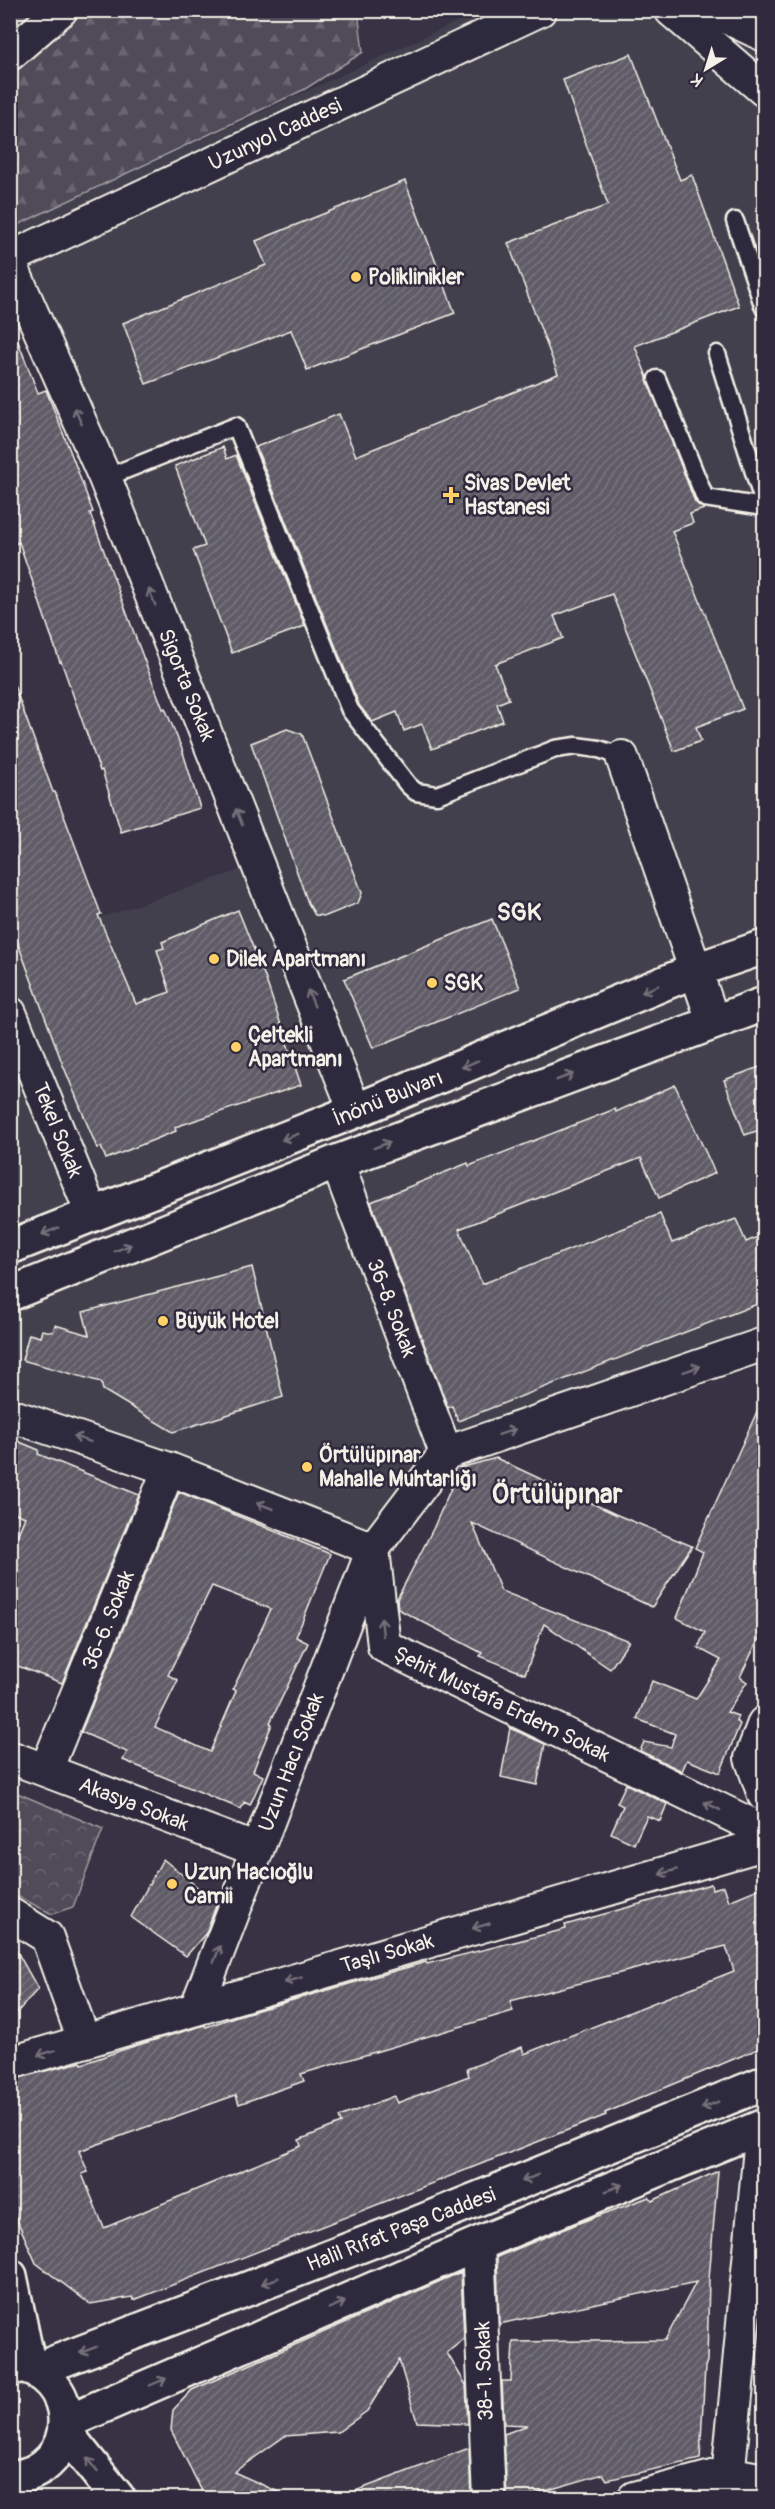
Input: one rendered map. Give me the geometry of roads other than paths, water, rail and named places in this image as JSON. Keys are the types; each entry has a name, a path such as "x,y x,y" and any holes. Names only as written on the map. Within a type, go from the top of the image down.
{"main road":[{"name":"İnönü Bulvarı","path":"10,1247 355,1112 696,970 765,947"},
{"name":"İnönü Bulvarı","path":"10,1294 337,1162 713,1021 765,1004"},
{"name":"Halil Rıfat Paşa Caddesi","path":"25,2367 411,2226 765,2083"},
{"name":"Halil Rıfat Paşa Caddesi","path":"66,2427 478,2244 764,2126"},
{"path":"10,2276 25,2367 46,2377 60,2396 66,2427 118,2499"},
{"path":"10,2478 28,2475 43,2467 59,2449 66,2427"},
{"path":"10,2491 19,2499"}],"street":[{"path":"10,54 61,10"},
{"name":"Uzunyol Caddesi","path":"10,258 540,10"},
{"path":"671,10 765,90"},
{"path":"711,10 765,35"},
{"name":"Sigorta Sokak","path":"10,263 105,478 355,1112"},
{"path":"622,757 713,1021"},
{"name":"Tekel Sokak","path":"10,1013 92,1214"},
{"name":"36-8. Sokak","path":"337,1162 446,1454"},
{"path":"446,1454 765,1344"},
{"path":"10,1415 169,1469 374,1549"},
{"name":"Uzun Hacı Sokak","path":"196,2008 374,1549 446,1454"},
{"name":"36-6. Sokak","path":"46,1770 169,1469"},
{"name":"Şehit Mustafa Erdem Sokak","path":"374,1549 384,1646 765,1831"},
{"path":"765,1723 751,1758 765,1795"},
{"name":"Akasya Sokak","path":"10,1758 257,1850"},
{"name":"Taşlı Sokak","path":"10,2063 765,1844"},
{"path":"10,1914 47,1937 84,2041"},
{"path":"727,2486 764,2126"},
{"name":"38-1. Sokak","path":"478,2244 489,2499"},
{"path":"634,2499 765,2480"}],"lane":[{"path":"735,221 765,308"},
{"path":"657,379 705,498 765,506 717,354"},
{"path":"105,478 236,426 350,710 408,785 416,792 437,795 555,749 588,747 622,757"}],"place":[{"name":"Poliklinikler","path":"356,277"},
{"name":"Sivas Devlet Hastanesi","path":"451,495"},
{"name":"Dilek Apartmanı","path":"214,959"},
{"name":"SGK","path":"432,983"},
{"name":"Çeltekli Apartmanı","path":"236,1047"},
{"name":"Büyük Hotel","path":"163,1321"},
{"name":"Örtülüpınar Mahalle Muhtarlığı","path":"307,1467"},
{"name":"Uzun Hacıoğlu Camii","path":"172,1884"}],"district":[{"name":"SGK","path":"519,912"},
{"name":"Örtülüpınar","path":"557,1494"}]}
